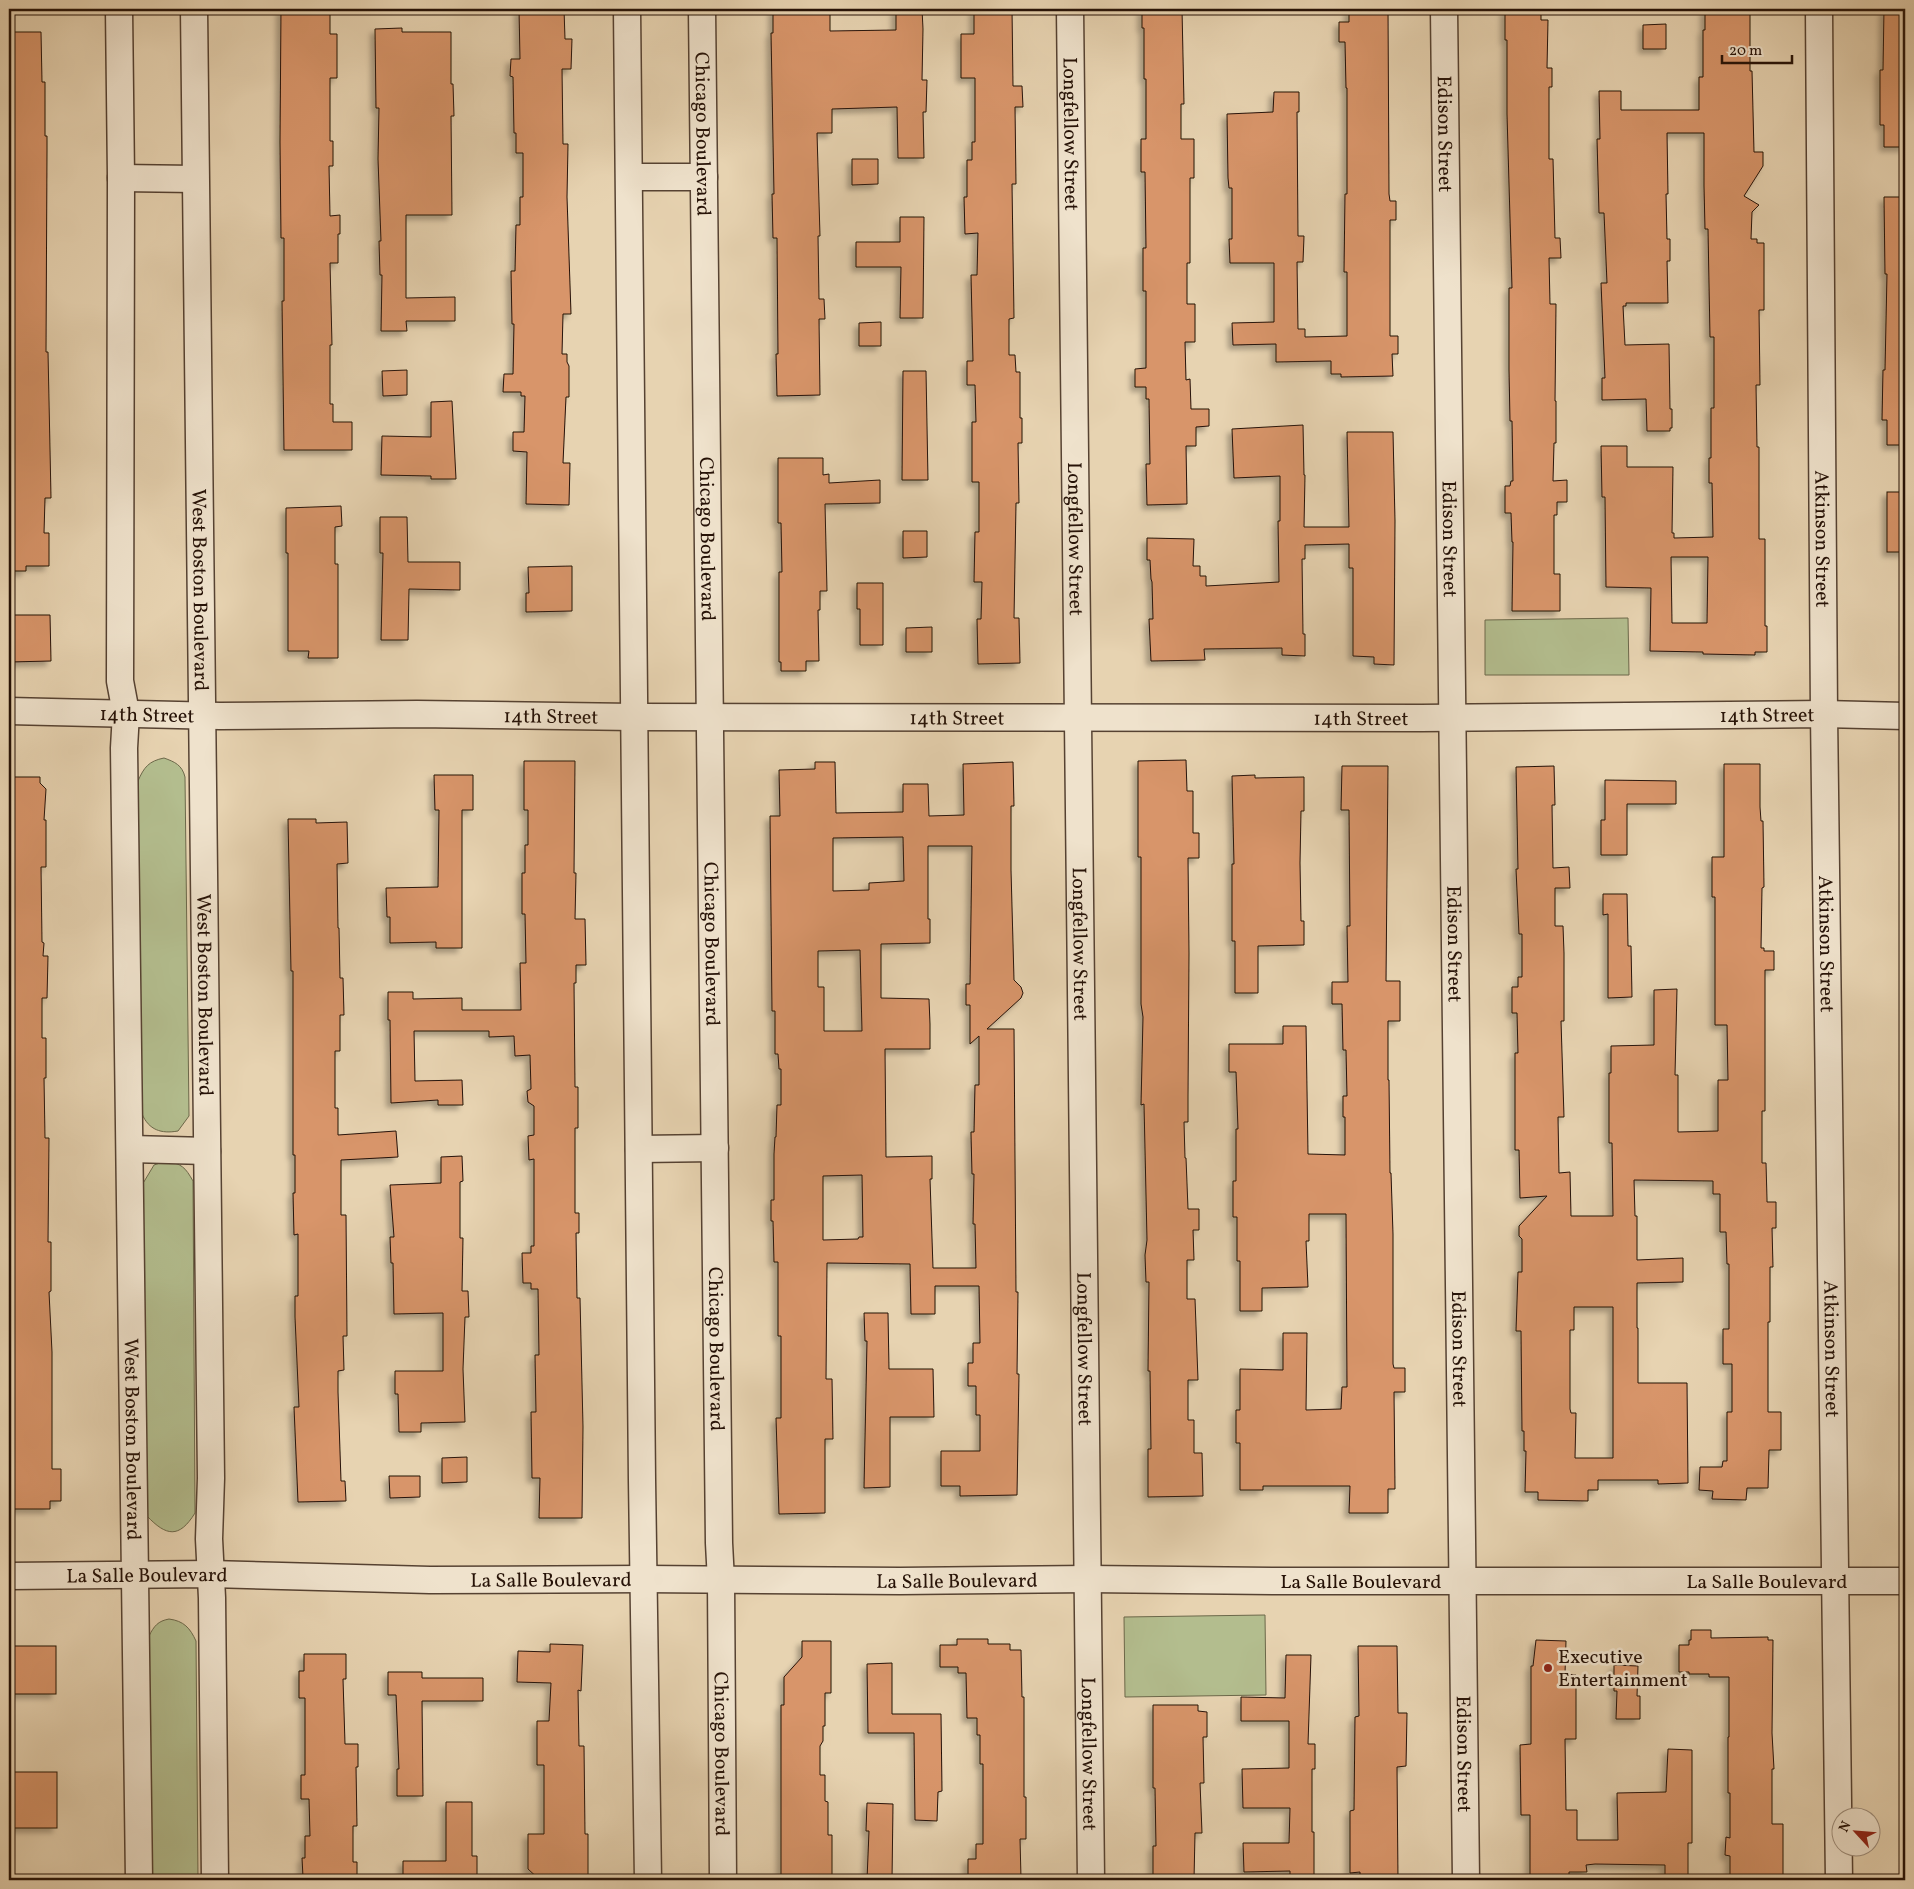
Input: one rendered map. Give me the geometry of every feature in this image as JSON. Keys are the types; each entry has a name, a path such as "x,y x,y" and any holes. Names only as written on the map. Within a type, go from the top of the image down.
{"street":[{"name":"West Boston Boulevard","path":"119,9 121,178 120,681 126,713 124,748 139,1880"},
{"name":"West Boston Boulevard","path":"194,9 211,1478 209,1539 215,1880"},
{"path":"628,9 634,717 648,1880"},
{"name":"Chicago Boulevard","path":"702,9 719,1543 722,1581 723,1880"},
{"name":"Longfellow Street","path":"1070,9 1091,1880"},
{"name":"Edison Street","path":"1444,9 1466,1880"},
{"name":"Atkinson Street","path":"1819,9 1824,714 1839,1880"},
{"path":"630,177 704,177"},
{"path":"121,178 195,179"},
{"name":"14th Street","path":"9,712 634,717 1452,718 1824,714 1905,716"},
{"path":"639,1149 715,1148"},
{"path":"130,1149 206,1151"},
{"name":"La Salle Boulevard","path":"9,1576 211,1574 430,1580 644,1579 722,1581 1088,1579 1905,1581"}],"green space":[{"path":"1628,618 1629,675 1485,675 1485,620"},
{"path":"164,758 178,765 185,777 189,1116 178,1131 172,1132 156,1130 148,1124 142,1114 138,781 148,765"},
{"path":"166,1161 176,1163 182,1167 188,1172 193,1181 195,1513 183,1527 178,1531 172,1532 160,1528 147,1516 142,1185 154,1165"},
{"path":"1265,1615 1266,1695 1125,1697 1124,1617"},
{"path":"169,1619 179,1621 186,1626 196,1641 198,1880 150,1880 149,1636 157,1624"}],"building":[{"path":"281,9 330,9 330,34 337,34 337,78 330,78 330,141 333,141 333,166 329,166 330,216 340,215 340,234 338,234 338,263 330,263 332,345 330,345 330,404 333,404 333,422 352,422 352,450 284,450 282,301 284,301 284,238 281,238 280,142"},
{"path":"519,9 564,9 565,39 572,39 571,69 562,69 563,144 568,144 567,197 571,314 563,314 562,354 567,354 569,366 569,397 566,397 563,463 570,463 569,505 526,504 527,452 513,451 513,432 524,432 525,396 521,396 521,392 503,392 504,374 513,374 514,324 512,324 511,271 515,271 516,225 520,225 520,197 523,197 523,153 516,153 513,77 510,76 511,59 520,59"},
{"path":"773,9 830,9 830,31 896,30 896,9 922,9 922,80 927,80 926,112 923,112 924,158 898,158 897,107 832,109 832,133 817,133 820,236 818,236 819,299 824,299 825,319 819,319 820,395 777,396 777,238 773,238 772,194 774,194 771,33 773,33"},
{"path":"974,9 1012,9 1013,86 1022,86 1023,107 1015,107 1016,184 1012,184 1014,318 1009,319 1009,355 1015,355 1016,372 1020,372 1020,418 1022,418 1022,443 1018,443 1019,503 1016,503 1014,618 1019,618 1020,663 978,664 977,619 981,619 982,582 974,582 975,532 979,532 979,482 972,482 972,422 976,422 975,385 967,385 967,361 973,361 971,275 977,275 978,233 965,234 964,197 967,197 967,160 972,160 972,142 975,142 975,78 961,78 961,34 974,34"},
{"path":"1142,9 1182,9 1184,104 1181,104 1181,139 1194,139 1194,178 1190,178 1190,263 1187,263 1187,304 1195,304 1195,342 1185,342 1186,380 1190,379 1191,409 1209,409 1209,426 1196,427 1196,446 1186,446 1187,504 1147,505 1146,464 1150,464 1149,399 1146,399 1146,387 1135,387 1135,369 1146,368 1146,291 1143,291 1143,248 1146,248 1145,172 1141,172 1141,139 1146,139 1146,79 1144,79"},
{"path":"1349,9 1388,9 1389,194 1390,201 1396,201 1396,220 1390,220 1390,336 1398,336 1398,354 1392,354 1393,376 1341,377 1341,374 1331,374 1331,361 1276,362 1276,344 1233,345 1232,323 1274,322 1274,263 1230,263 1229,239 1232,239 1232,188 1229,188 1228,178 1227,114 1273,112 1274,92 1299,92 1299,112 1297,112 1298,236 1304,236 1303,262 1297,262 1298,329 1305,329 1305,337 1347,336 1347,272 1344,272 1345,194 1347,194 1347,88 1345,42 1339,42 1339,22 1349,22"},
{"path":"1505,9 1541,9 1541,20 1548,20 1547,68 1552,68 1552,87 1549,87 1549,159 1553,159 1555,238 1560,238 1561,258 1549,258 1550,304 1556,304 1556,443 1554,443 1553,481 1567,480 1567,502 1557,502 1557,515 1554,515 1554,574 1560,574 1560,611 1512,611 1513,542 1511,513 1505,513 1505,486 1510,486 1511,481 1513,481 1509,370 1509,288 1512,288"},
{"path":"1705,9 1750,9 1750,71 1752,71 1754,152 1763,152 1763,166 1744,196 1759,205 1752,212 1751,239 1757,239 1757,243 1764,243 1764,310 1759,310 1760,385 1756,385 1757,447 1759,447 1759,539 1765,539 1765,626 1767,626 1767,652 1755,652 1755,655 1650,651 1651,588 1606,587 1605,497 1602,497 1601,446 1627,446 1627,467 1673,467 1672,533 1674,533 1674,538 1713,537 1712,483 1709,483 1709,458 1711,458 1711,408 1714,408 1714,337 1710,337 1708,229 1705,229 1704,133 1667,133 1667,239 1670,239 1670,261 1667,261 1668,303 1626,303 1626,306 1623,306 1625,345 1669,344 1670,409 1672,409 1672,428 1670,428 1670,431 1647,431 1646,399 1602,400 1602,378 1605,378 1601,283 1607,283 1604,213 1599,213 1597,139 1600,139 1599,91 1621,91 1621,110 1699,110 1699,77 1703,77 1703,30 1705,30","holes":["1671,557 1708,557 1707,623 1672,623"]},
{"path":"1884,9 1905,9 1905,147 1884,147 1884,125 1880,125 1880,70 1883,70"},
{"path":"1666,24 1666,49 1643,49 1643,25"},
{"path":"402,28 402,32 451,32 451,84 453,84 454,116 451,116 452,215 406,215 406,298 455,297 455,321 406,321 407,331 381,331 382,275 380,275 379,241 381,241 378,159 379,108 376,108 375,29"},
{"path":"9,32 41,32 42,82 45,82 45,136 47,136 46,352 48,352 51,498 45,498 44,533 49,533 49,566 26,566 26,571 9,571"},
{"path":"852,159 878,159 878,184 852,185"},
{"path":"1884,197 1905,197 1905,445 1887,445 1887,420 1882,420 1887,274 1885,274"},
{"path":"900,217 924,217 923,318 900,318 901,267 856,267 856,242 900,242"},
{"path":"881,322 881,346 859,346 859,323"},
{"path":"407,370 407,395 383,396 382,371"},
{"path":"903,371 926,371 928,480 902,480"},
{"path":"452,401 456,479 431,479 431,476 381,475 382,436 431,437 431,402"},
{"path":"1303,425 1305,475 1304,527 1349,527 1347,432 1393,432 1395,521 1394,665 1374,664 1374,657 1353,656 1353,568 1349,568 1349,544 1305,545 1305,559 1302,559 1305,656 1282,655 1282,648 1204,649 1205,660 1151,661 1149,619 1153,619 1152,582 1150,560 1147,560 1147,538 1194,539 1193,566 1200,566 1200,576 1206,576 1206,586 1279,582 1278,521 1280,521 1280,476 1234,478 1232,429"},
{"path":"778,458 823,458 823,475 829,474 829,483 880,480 880,503 825,504 827,591 820,591 820,610 818,610 819,661 806,661 806,671 781,671 781,662 779,662 779,572 782,572 781,523 778,523"},
{"path":"1887,492 1905,492 1905,552 1887,552"},
{"path":"341,506 342,526 335,527 335,564 338,564 338,658 308,658 309,651 288,651 286,508"},
{"path":"380,517 407,517 408,562 460,562 460,590 409,589 408,640 381,640 383,553 380,553"},
{"path":"903,531 927,531 927,557 903,558"},
{"path":"572,566 572,611 526,612 526,593 529,593 528,567"},
{"path":"857,583 883,583 883,645 860,645 860,609 857,609"},
{"path":"9,615 50,615 51,661 9,662"},
{"path":"932,627 932,652 906,652 906,628"},
{"path":"1186,760 1187,791 1193,791 1193,833 1199,833 1199,858 1188,858 1188,1122 1184,1122 1185,1158 1188,1209 1199,1209 1199,1230 1193,1230 1194,1260 1187,1260 1187,1299 1195,1299 1198,1380 1188,1380 1188,1420 1194,1420 1194,1453 1202,1453 1203,1496 1148,1497 1148,1449 1151,1449 1150,1371 1148,1371 1149,1282 1146,1282 1145,1255 1147,1240 1144,1104 1141,1105 1143,1017 1141,1004 1141,857 1138,857 1138,761"},
{"path":"524,761 575,761 575,919 585,919 586,965 576,965 576,983 574,983 575,1087 578,1087 578,1128 575,1128 575,1213 579,1213 579,1233 576,1233 577,1298 580,1298 583,1427 582,1518 539,1518 540,1478 532,1478 531,1412 536,1412 535,1355 539,1355 538,1289 531,1289 531,1283 523,1283 522,1253 531,1253 531,1246 534,1246 534,1159 529,1160 528,1136 534,1135 534,1106 528,1102 527,1091 531,1089 530,1055 515,1056 514,1036 489,1037 489,1031 414,1031 415,1081 462,1080 463,1105 438,1105 438,1100 391,1103 388,992 413,992 413,999 462,998 462,1010 521,1010 520,963 526,963 525,914 522,914 522,873 525,873 525,845 528,845 528,810 524,810"},
{"path":"815,762 835,762 836,813 903,812 903,784 928,784 929,816 964,815 963,764 1013,762 1014,806 1011,806 1011,870 1014,980 1021,987 1023,993 1021,998 987,1029 1014,1029 1016,1292 1018,1292 1017,1374 1019,1374 1017,1495 960,1496 960,1486 941,1486 941,1451 980,1451 980,1415 976,1415 976,1386 968,1386 968,1363 973,1363 973,1343 980,1343 979,1286 935,1286 935,1314 911,1314 910,1264 827,1263 826,1379 832,1379 833,1439 825,1439 825,1513 779,1514 776,1418 781,1418 781,1336 778,1336 778,1262 774,1262 771,1200 774,1200 774,1154 777,1105 781,1105 781,1069 779,1069 778,1054 775,1054 775,1011 772,1011 770,816 780,816 779,770 815,769","holes":["903,837 904,881 869,883 869,890 833,891 833,838","928,846 972,846 970,984 966,984 966,1005 970,1005 970,1044 979,1036 979,1085 975,1085 974,1132 971,1132 976,1268 933,1268 930,1179 932,1179 932,1156 886,1157 885,1049 930,1049 930,1024 929,999 881,998 881,944 930,943 930,919 928,919","860,950 862,1031 824,1031 824,987 818,987 818,951","862,1175 863,1237 858,1239 823,1240 823,1176"]},
{"path":"1724,764 1760,764 1764,887 1762,888 1761,948 1764,948 1764,951 1774,951 1774,970 1765,970 1765,1111 1762,1111 1762,1163 1766,1163 1767,1202 1776,1202 1776,1228 1772,1228 1773,1267 1770,1267 1768,1412 1781,1412 1781,1450 1769,1450 1768,1488 1747,1488 1746,1500 1712,1499 1713,1491 1699,1490 1700,1467 1722,1467 1723,1461 1727,1461 1727,1412 1732,1412 1732,1364 1723,1364 1723,1329 1729,1329 1729,1264 1727,1264 1726,1232 1720,1232 1720,1194 1713,1194 1713,1181 1634,1180 1635,1216 1637,1216 1637,1260 1683,1258 1683,1282 1637,1283 1638,1383 1687,1383 1688,1483 1658,1484 1658,1480 1598,1480 1598,1490 1588,1490 1588,1501 1538,1500 1538,1492 1525,1492 1526,1451 1524,1451 1524,1431 1522,1431 1521,1331 1516,1331 1518,1272 1522,1272 1522,1239 1519,1236 1519,1226 1547,1196 1520,1198 1519,1150 1515,1150 1515,1053 1518,1053 1517,1013 1512,1013 1512,987 1518,987 1518,977 1522,977 1522,934 1519,934 1516,869 1518,869 1516,767 1554,766 1555,805 1552,805 1553,868 1569,867 1570,888 1555,888 1555,926 1563,926 1564,953 1564,1021 1561,1021 1564,1117 1558,1117 1559,1173 1570,1172 1571,1216 1613,1216 1612,1143 1609,1143 1611,1046 1654,1045 1654,990 1677,989 1675,1075 1678,1075 1678,1132 1718,1131 1718,1080 1728,1080 1727,1025 1715,1025 1715,897 1712,897 1712,857 1724,857","holes":["1574,1307 1613,1307 1613,1458 1575,1458 1576,1413 1571,1413 1570,1409 1570,1330 1574,1330"]},
{"path":"1342,766 1388,766 1386,981 1400,981 1400,1021 1388,1021 1390,1173 1393,1234 1393,1364 1394,1368 1405,1368 1405,1392 1394,1392 1395,1489 1388,1489 1388,1513 1349,1513 1350,1486 1263,1486 1263,1490 1240,1490 1240,1443 1236,1443 1236,1410 1240,1410 1240,1369 1283,1370 1283,1333 1307,1333 1306,1410 1341,1409 1342,1387 1347,1387 1346,1214 1309,1214 1309,1241 1306,1241 1308,1287 1262,1288 1262,1311 1240,1311 1240,1261 1237,1261 1237,1217 1233,1217 1233,1181 1236,1181 1236,1129 1238,1129 1236,1072 1229,1072 1229,1044 1283,1044 1283,1026 1306,1026 1308,1154 1345,1155 1343,1096 1347,1096 1346,1050 1343,1050 1342,1004 1332,1004 1332,982 1348,982 1347,926 1350,926 1349,810 1341,810"},
{"path":"434,775 473,775 473,810 462,810 462,948 436,948 436,942 390,943 390,917 387,917 386,888 438,887 439,810 435,810"},
{"path":"1255,775 1255,778 1304,777 1304,811 1301,811 1300,863 1301,921 1304,921 1304,945 1258,946 1258,993 1235,993 1235,941 1232,941 1232,864 1234,864 1232,776"},
{"path":"9,777 40,777 40,783 46,789 44,820 46,820 46,867 41,867 43,956 48,956 47,998 42,998 42,1038 46,1038 46,1078 44,1078 45,1138 49,1138 48,1242 51,1242 51,1291 49,1292 52,1352 52,1469 61,1469 61,1501 50,1501 50,1509 9,1509"},
{"path":"1605,780 1676,781 1676,804 1627,804 1627,855 1601,855 1601,820 1605,820"},
{"path":"288,819 316,819 316,823 347,822 348,863 337,864 340,978 343,978 344,1015 340,1015 340,1051 335,1051 335,1108 338,1108 338,1135 396,1131 398,1157 341,1160 341,1215 346,1215 347,1336 343,1336 344,1370 338,1371 338,1392 341,1481 345,1481 346,1501 298,1502 294,1407 299,1407 295,1317 295,1296 298,1296 298,1234 294,1235 293,971 291,971"},
{"path":"1603,894 1627,894 1628,946 1631,946 1632,997 1608,998 1608,914 1603,915"},
{"path":"462,1156 463,1181 460,1182 460,1238 463,1238 462,1291 468,1291 469,1317 465,1317 463,1369 465,1422 421,1423 421,1432 399,1432 398,1394 395,1394 395,1371 443,1371 443,1313 394,1314 393,1263 391,1263 390,1237 394,1237 390,1185 441,1183 441,1157"},
{"path":"864,1313 888,1313 889,1369 933,1369 934,1417 890,1417 890,1487 864,1488 867,1341 865,1341"},
{"path":"467,1457 467,1482 442,1483 442,1458"},
{"path":"389,1476 420,1476 420,1497 390,1498"},
{"path":"1691,1630 1711,1630 1711,1638 1768,1637 1768,1640 1773,1640 1772,1733 1774,1769 1772,1769 1772,1824 1783,1824 1783,1878 1775,1878 1775,1880 1730,1880 1730,1856 1725,1855 1726,1837 1730,1838 1730,1793 1728,1793 1729,1677 1709,1677 1709,1674 1679,1672 1679,1645 1689,1645"},
{"path":"957,1639 988,1639 988,1644 1010,1644 1010,1650 1021,1650 1022,1697 1024,1697 1026,1839 1020,1839 1021,1878 968,1878 968,1859 976,1859 976,1844 983,1844 983,1764 980,1764 980,1735 977,1735 977,1718 967,1718 966,1673 958,1673 958,1667 940,1667 940,1645 957,1645"},
{"path":"1536,1640 1566,1641 1565,1674 1576,1675 1576,1739 1565,1739 1566,1810 1577,1810 1577,1840 1618,1840 1617,1793 1666,1792 1668,1749 1692,1750 1692,1843 1688,1843 1688,1880 1665,1880 1665,1865 1595,1864 1586,1865 1587,1872 1569,1872 1569,1880 1530,1880 1530,1815 1521,1815 1520,1745 1531,1744 1531,1666 1533,1666"},
{"path":"802,1641 831,1641 831,1693 825,1693 825,1726 823,1726 823,1741 820,1746 820,1775 825,1775 825,1801 828,1802 828,1835 832,1835 832,1879 793,1879 793,1877 781,1877 781,1705 784,1705 784,1677 802,1657"},
{"path":"550,1644 583,1645 581,1691 578,1690 579,1746 584,1746 585,1834 588,1834 588,1880 540,1880 528,1869 528,1834 544,1834 544,1765 537,1765 537,1721 549,1721 551,1683 517,1682 518,1651 550,1652"},
{"path":"9,1646 56,1646 56,1694 9,1694"},
{"path":"1358,1646 1397,1646 1398,1713 1407,1713 1406,1766 1397,1767 1398,1880 1360,1880 1360,1872 1350,1873 1350,1811 1354,1810 1355,1717 1359,1716"},
{"path":"304,1654 346,1654 346,1679 343,1679 345,1744 358,1744 358,1767 356,1767 357,1826 353,1826 353,1862 357,1862 357,1879 306,1879 306,1877 303,1877 302,1858 305,1858 305,1836 310,1836 309,1799 301,1799 301,1775 305,1775 305,1698 299,1698 299,1671 304,1671"},
{"path":"1286,1655 1311,1655 1308,1744 1315,1744 1315,1769 1312,1769 1314,1880 1290,1880 1290,1871 1244,1872 1243,1843 1289,1843 1290,1808 1243,1808 1242,1769 1289,1768 1289,1721 1241,1721 1241,1697 1285,1698"},
{"path":"892,1663 892,1714 941,1714 942,1791 938,1792 937,1821 915,1820 914,1733 868,1733 867,1664"},
{"path":"1614,1665 1638,1666 1637,1696 1640,1696 1640,1719 1616,1719 1617,1691 1614,1691"},
{"path":"388,1672 422,1672 422,1678 483,1678 483,1701 422,1701 423,1796 397,1796 397,1769 399,1769 396,1695 388,1695"},
{"path":"1153,1705 1198,1705 1198,1711 1207,1712 1207,1737 1203,1737 1204,1783 1200,1783 1202,1833 1195,1833 1194,1880 1153,1880 1153,1846 1156,1846 1155,1788 1153,1788"},
{"path":"9,1772 57,1772 57,1828 9,1828"},
{"path":"446,1802 472,1802 472,1856 477,1856 477,1880 403,1880 403,1861 446,1861"},
{"path":"867,1803 893,1804 892,1880 867,1880 869,1831 866,1831"}],"place":[{"name":"Executive Entertainment","path":"1548,1668"}]}
